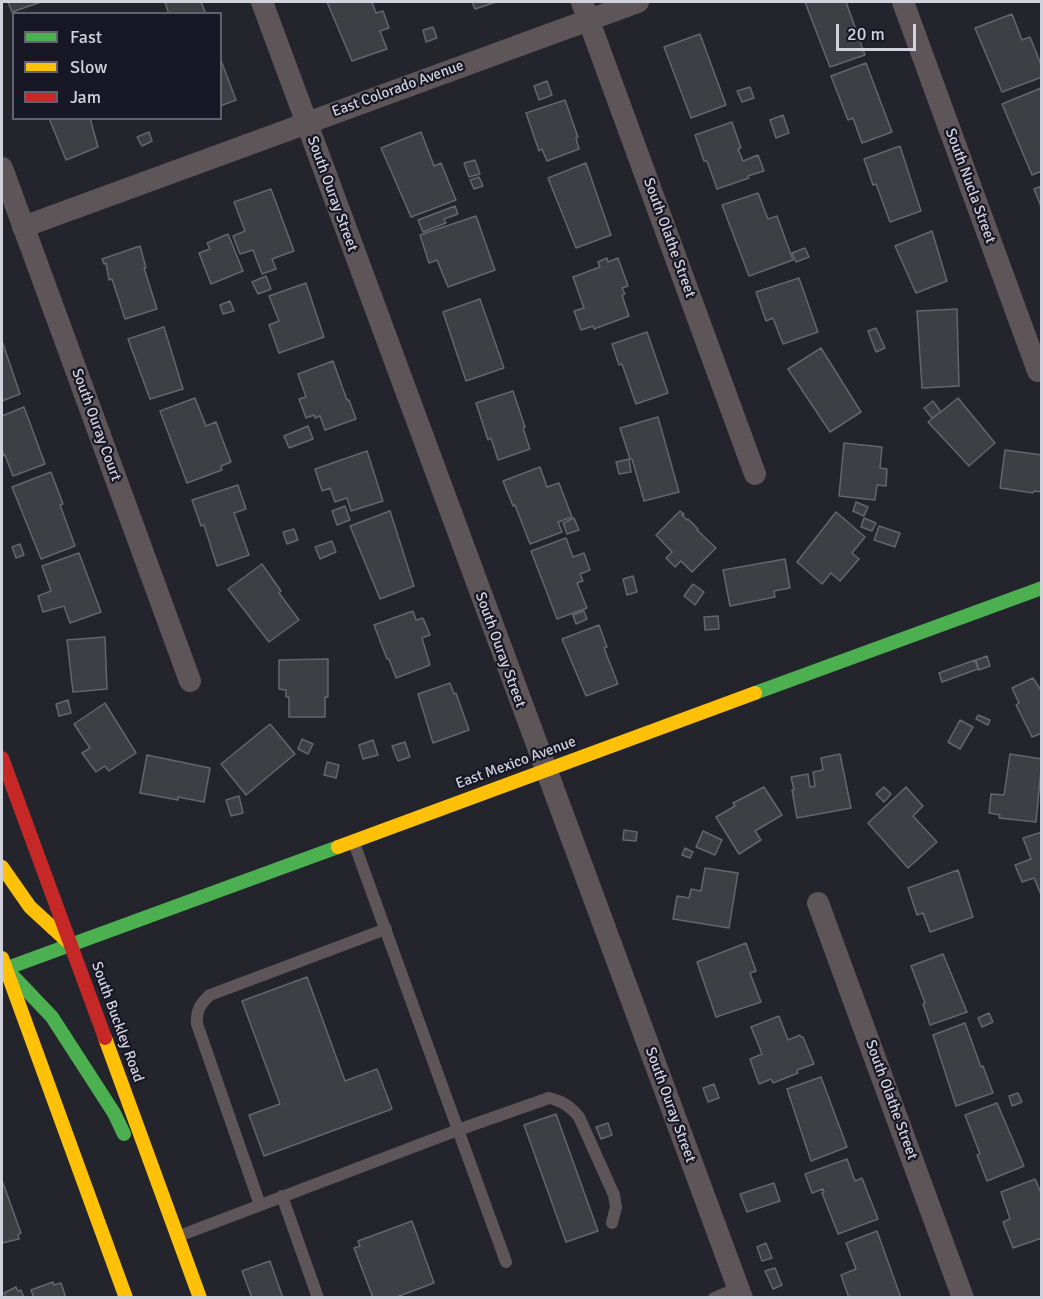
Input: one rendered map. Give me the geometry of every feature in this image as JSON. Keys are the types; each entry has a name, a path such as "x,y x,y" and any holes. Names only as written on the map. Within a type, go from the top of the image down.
{"main road":[{"name":"East Mexico Avenue","path":"3,965 71,945 1041,588"},
{"name":"South Buckley Road","path":"3,763 200,1298"},
{"path":"2,867 30,907 71,945"},
{"path":"3,965 52,1017 114,1113 135,1159 168,1206"},
{"path":"3,965 126,1298"},
{"path":"98,1221 134,1278"}],"street":[{"name":"South Ouray Street","path":"261,2 740,1293"},
{"name":"East Colorado Avenue","path":"23,227 306,123 585,10 638,2"},
{"name":"South Nucla Street","path":"903,2 1038,371"},
{"name":"South Olathe Street","path":"585,10 755,474"},
{"name":"South Ouray Court","path":"2,168 190,681"},
{"name":"South Olathe Street","path":"818,903 963,1298"}],"lane":[{"path":"354,841 506,1262"},
{"path":"260,1205 197,1024 196,1012 210,995 386,929"},
{"path":"179,1236 458,1130 549,1098 560,1100 572,1108 579,1117 614,1195 616,1207 612,1223"},
{"path":"282,1196 318,1298"},
{"path":"714,1298 740,1293"}],"building":[{"path":"8,2 41,2 12,12"},
{"path":"165,2 201,2 205,12 168,12"},
{"path":"327,2 372,2 376,13 383,11 389,28 380,31 387,49 352,61"},
{"path":"472,2 496,2 475,9"},
{"path":"805,2 846,2 865,55 830,67"},
{"path":"1012,14 1022,40 1030,37 1042,67 1042,77 1002,92 975,28"},
{"path":"433,27 437,38 426,42 423,30"},
{"path":"700,34 726,105 691,118 664,47"},
{"path":"222,63 236,100 222,105"},
{"path":"866,63 892,132 862,143 853,118 848,120 831,76"},
{"path":"547,81 552,95 539,100 534,86"},
{"path":"750,87 754,98 742,102 737,91"},
{"path":"1041,88 1042,171 1032,175 1002,104"},
{"path":"565,100 578,137 576,138 579,149 547,161 542,149 539,151 526,113"},
{"path":"783,115 789,133 776,138 770,120"},
{"path":"50,120 91,120 98,147 66,160"},
{"path":"732,122 743,161 758,155 764,171 717,189 695,135"},
{"path":"149,132 152,141 142,146 137,137"},
{"path":"421,132 434,166 441,163 456,200 411,217 381,148"},
{"path":"900,146 921,211 890,222 864,159"},
{"path":"475,160 480,174 469,177 464,163"},
{"path":"586,163 611,235 576,248 548,178"},
{"path":"479,177 483,186 474,189 470,180"},
{"path":"1042,186 1042,209 1034,189"},
{"path":"271,189 294,251 272,259 276,269 262,274 253,250 240,254 233,236 245,231 234,202"},
{"path":"758,193 768,219 777,216 793,260 749,276 722,205"},
{"path":"455,206 458,214 444,219 446,223 423,232 418,220"},
{"path":"476,216 495,270 448,287 437,260 429,263 420,235"},
{"path":"932,231 947,281 916,293 895,246"},
{"path":"228,234 243,271 211,284 199,253 210,249 207,243"},
{"path":"140,246 146,268 144,268 157,309 125,319 112,279 109,280 106,263 104,264 102,259"},
{"path":"805,248 809,257 796,262 792,253"},
{"path":"607,258 608,262 618,258 628,286 622,288 625,294 622,295 629,316 594,329 593,326 581,330 574,311 584,308 573,277 600,267 598,262"},
{"path":"266,276 271,289 258,294 252,282"},
{"path":"799,278 818,332 783,344 773,318 766,321 756,292"},
{"path":"306,283 324,337 279,353 269,325 279,321 269,296"},
{"path":"480,299 504,368 466,381 443,312"},
{"path":"230,301 234,311 223,314 220,305"},
{"path":"957,309 959,386 922,388 917,311"},
{"path":"164,327 183,389 150,399 128,339"},
{"path":"876,328 885,348 876,352 868,331"},
{"path":"647,332 668,393 636,404 622,364 619,365 612,344"},
{"path":"2,341 20,394 2,401"},
{"path":"821,348 861,412 830,432 788,369"},
{"path":"333,361 356,419 325,430 320,416 315,418 314,415 306,418 299,399 306,397 298,374"},
{"path":"513,391 530,449 498,460 491,438 488,440 476,403"},
{"path":"195,398 206,426 216,422 231,462 221,466 222,470 187,483 160,411"},
{"path":"958,398 995,443 969,466 928,422"},
{"path":"933,401 941,412 932,418 924,408"},
{"path":"24,407 45,464 13,476 2,450 2,416"},
{"path":"658,417 679,492 644,501 620,428"},
{"path":"308,426 313,439 289,448 284,436"},
{"path":"844,443 882,447 880,468 887,469 886,486 877,485 875,500 839,496"},
{"path":"1005,450 1042,455 1042,492 1034,491 1033,493 1000,488"},
{"path":"367,451 383,501 351,511 347,498 335,502 330,488 322,491 315,469"},
{"path":"629,459 631,472 619,474 616,462"},
{"path":"540,467 547,487 559,483 572,517 558,522 562,532 530,544 503,481"},
{"path":"51,472 75,546 41,559 12,487"},
{"path":"238,485 246,509 234,513 249,555 217,566 204,525 201,526 192,500"},
{"path":"856,502 868,507 864,516 853,511"},
{"path":"345,506 350,520 337,525 332,511"},
{"path":"390,511 414,586 380,599 350,526"},
{"path":"680,511 716,548 692,572 681,561 675,567 666,558 672,552 656,535"},
{"path":"836,512 865,537 852,553 859,559 840,581 831,573 822,584 797,562"},
{"path":"574,518 579,530 567,534 563,523"},
{"path":"864,518 876,523 872,531 861,527"},
{"path":"879,526 900,533 895,547 874,540"},
{"path":"294,529 298,540 287,544 283,532"},
{"path":"566,538 573,557 584,553 590,570 580,574 583,581 577,583 587,608 557,619 531,551"},
{"path":"332,541 336,552 320,559 315,547"},
{"path":"20,544 24,555 16,558 12,547"},
{"path":"79,553 101,612 70,623 64,606 43,612 38,596 51,591 42,566"},
{"path":"785,559 790,588 774,591 775,597 730,606 723,570"},
{"path":"262,564 281,591 279,593 299,620 269,642 228,589"},
{"path":"633,576 637,592 627,595 623,579"},
{"path":"693,584 704,592 695,605 684,596"},
{"path":"413,611 416,620 423,618 430,635 422,638 430,665 396,678 374,625"},
{"path":"584,611 587,619 576,624 573,615"},
{"path":"718,616 719,629 705,630 704,617"},
{"path":"599,625 607,647 604,648 618,684 586,696 562,639"},
{"path":"105,637 107,689 73,692 67,640"},
{"path":"987,656 990,666 979,670 976,660"},
{"path":"328,659 328,697 325,697 325,717 289,717 289,697 286,697 286,690 279,689 279,660"},
{"path":"975,660 978,669 942,682 939,673"},
{"path":"1033,678 1042,692 1042,733 1032,737 1016,705 1019,703 1012,688"},
{"path":"450,683 454,694 456,693 469,730 433,743 418,694"},
{"path":"68,700 71,713 59,716 56,704"},
{"path":"105,703 136,753 109,771 105,766 96,772 82,753 90,748 74,724"},
{"path":"978,715 990,720 988,725 976,719"},
{"path":"960,720 973,727 960,749 948,742"},
{"path":"270,724 295,754 246,795 221,764"},
{"path":"302,739 313,744 308,754 298,749"},
{"path":"373,740 378,755 363,759 359,745"},
{"path":"405,742 410,757 398,761 392,746"},
{"path":"840,754 851,808 797,818 791,777 808,774 810,787 815,786 813,772 823,770 821,758"},
{"path":"1010,754 1042,759 1036,822 999,818 1000,815 989,813 991,794 1004,795"},
{"path":"147,755 210,768 204,802 140,793"},
{"path":"327,762 339,765 336,778 324,775"},
{"path":"764,787 782,815 755,831 761,840 739,854 716,817 735,806 733,803"},
{"path":"884,787 891,794 884,802 876,794"},
{"path":"906,787 923,806 913,816 937,842 908,868 868,823"},
{"path":"239,796 243,813 231,816 226,800"},
{"path":"624,830 637,832 636,841 623,840"},
{"path":"703,831 722,840 715,855 696,847"},
{"path":"1042,832 1042,897 1034,878 1022,882 1015,865 1031,859 1023,838"},
{"path":"685,848 693,852 690,858 682,855"},
{"path":"705,868 738,873 729,928 673,919 677,896 689,898 691,889 701,891"},
{"path":"958,870 973,917 930,932 923,913 917,915 908,888"},
{"path":"746,943 756,971 750,973 761,1002 716,1017 697,962"},
{"path":"943,954 967,1012 930,1025 923,1004 925,1003 911,966"},
{"path":"307,977 345,1081 377,1069 392,1109 264,1156 249,1115 280,1104 242,1001"},
{"path":"989,1013 993,1022 982,1027 978,1018"},
{"path":"779,1016 788,1040 800,1035 803,1037 814,1064 773,1083 771,1079 759,1084 750,1059 762,1054 751,1027"},
{"path":"965,1023 993,1093 956,1106 933,1035"},
{"path":"821,1077 847,1147 811,1161 787,1089"},
{"path":"714,1084 719,1098 708,1102 703,1088"},
{"path":"1018,1093 1022,1102 1012,1106 1009,1096"},
{"path":"997,1103 1024,1166 987,1181 977,1155 980,1154 965,1115"},
{"path":"556,1114 598,1231 566,1242 524,1125"},
{"path":"608,1123 612,1135 601,1139 596,1127"},
{"path":"847,1159 855,1181 862,1178 878,1219 838,1234 822,1193 823,1189 812,1193 805,1174"},
{"path":"1035,1179 1042,1195 1042,1238 1013,1248 1003,1222 1010,1219 1001,1192"},
{"path":"774,1183 780,1201 747,1212 740,1194"},
{"path":"2,1184 21,1233 18,1235 19,1239 2,1243"},
{"path":"412,1221 434,1283 394,1298 373,1298 354,1248 360,1246 358,1241"},
{"path":"877,1231 901,1298 849,1298 841,1275 856,1269 846,1243"},
{"path":"766,1243 772,1258 762,1261 757,1247"},
{"path":"270,1261 283,1298 252,1298 242,1271"},
{"path":"775,1268 782,1285 773,1289 765,1271"},
{"path":"53,1282 54,1285 61,1283 66,1298 34,1298 31,1290"},
{"path":"16,1287 18,1291 21,1290 24,1298 2,1298 5,1296 4,1293"}],"traffic: fast":[{"path":"755,693 1042,588"},
{"path":"2,970 338,847"},
{"path":"13,976 52,1017 114,1113 124,1134"}],"traffic: slow":[{"path":"338,847 755,693"},
{"path":"2,867 30,907 67,941"},
{"path":"2,958 126,1298"},
{"path":"105,1038 200,1298"}],"traffic: jam":[{"path":"2,758 105,1038"}]}
